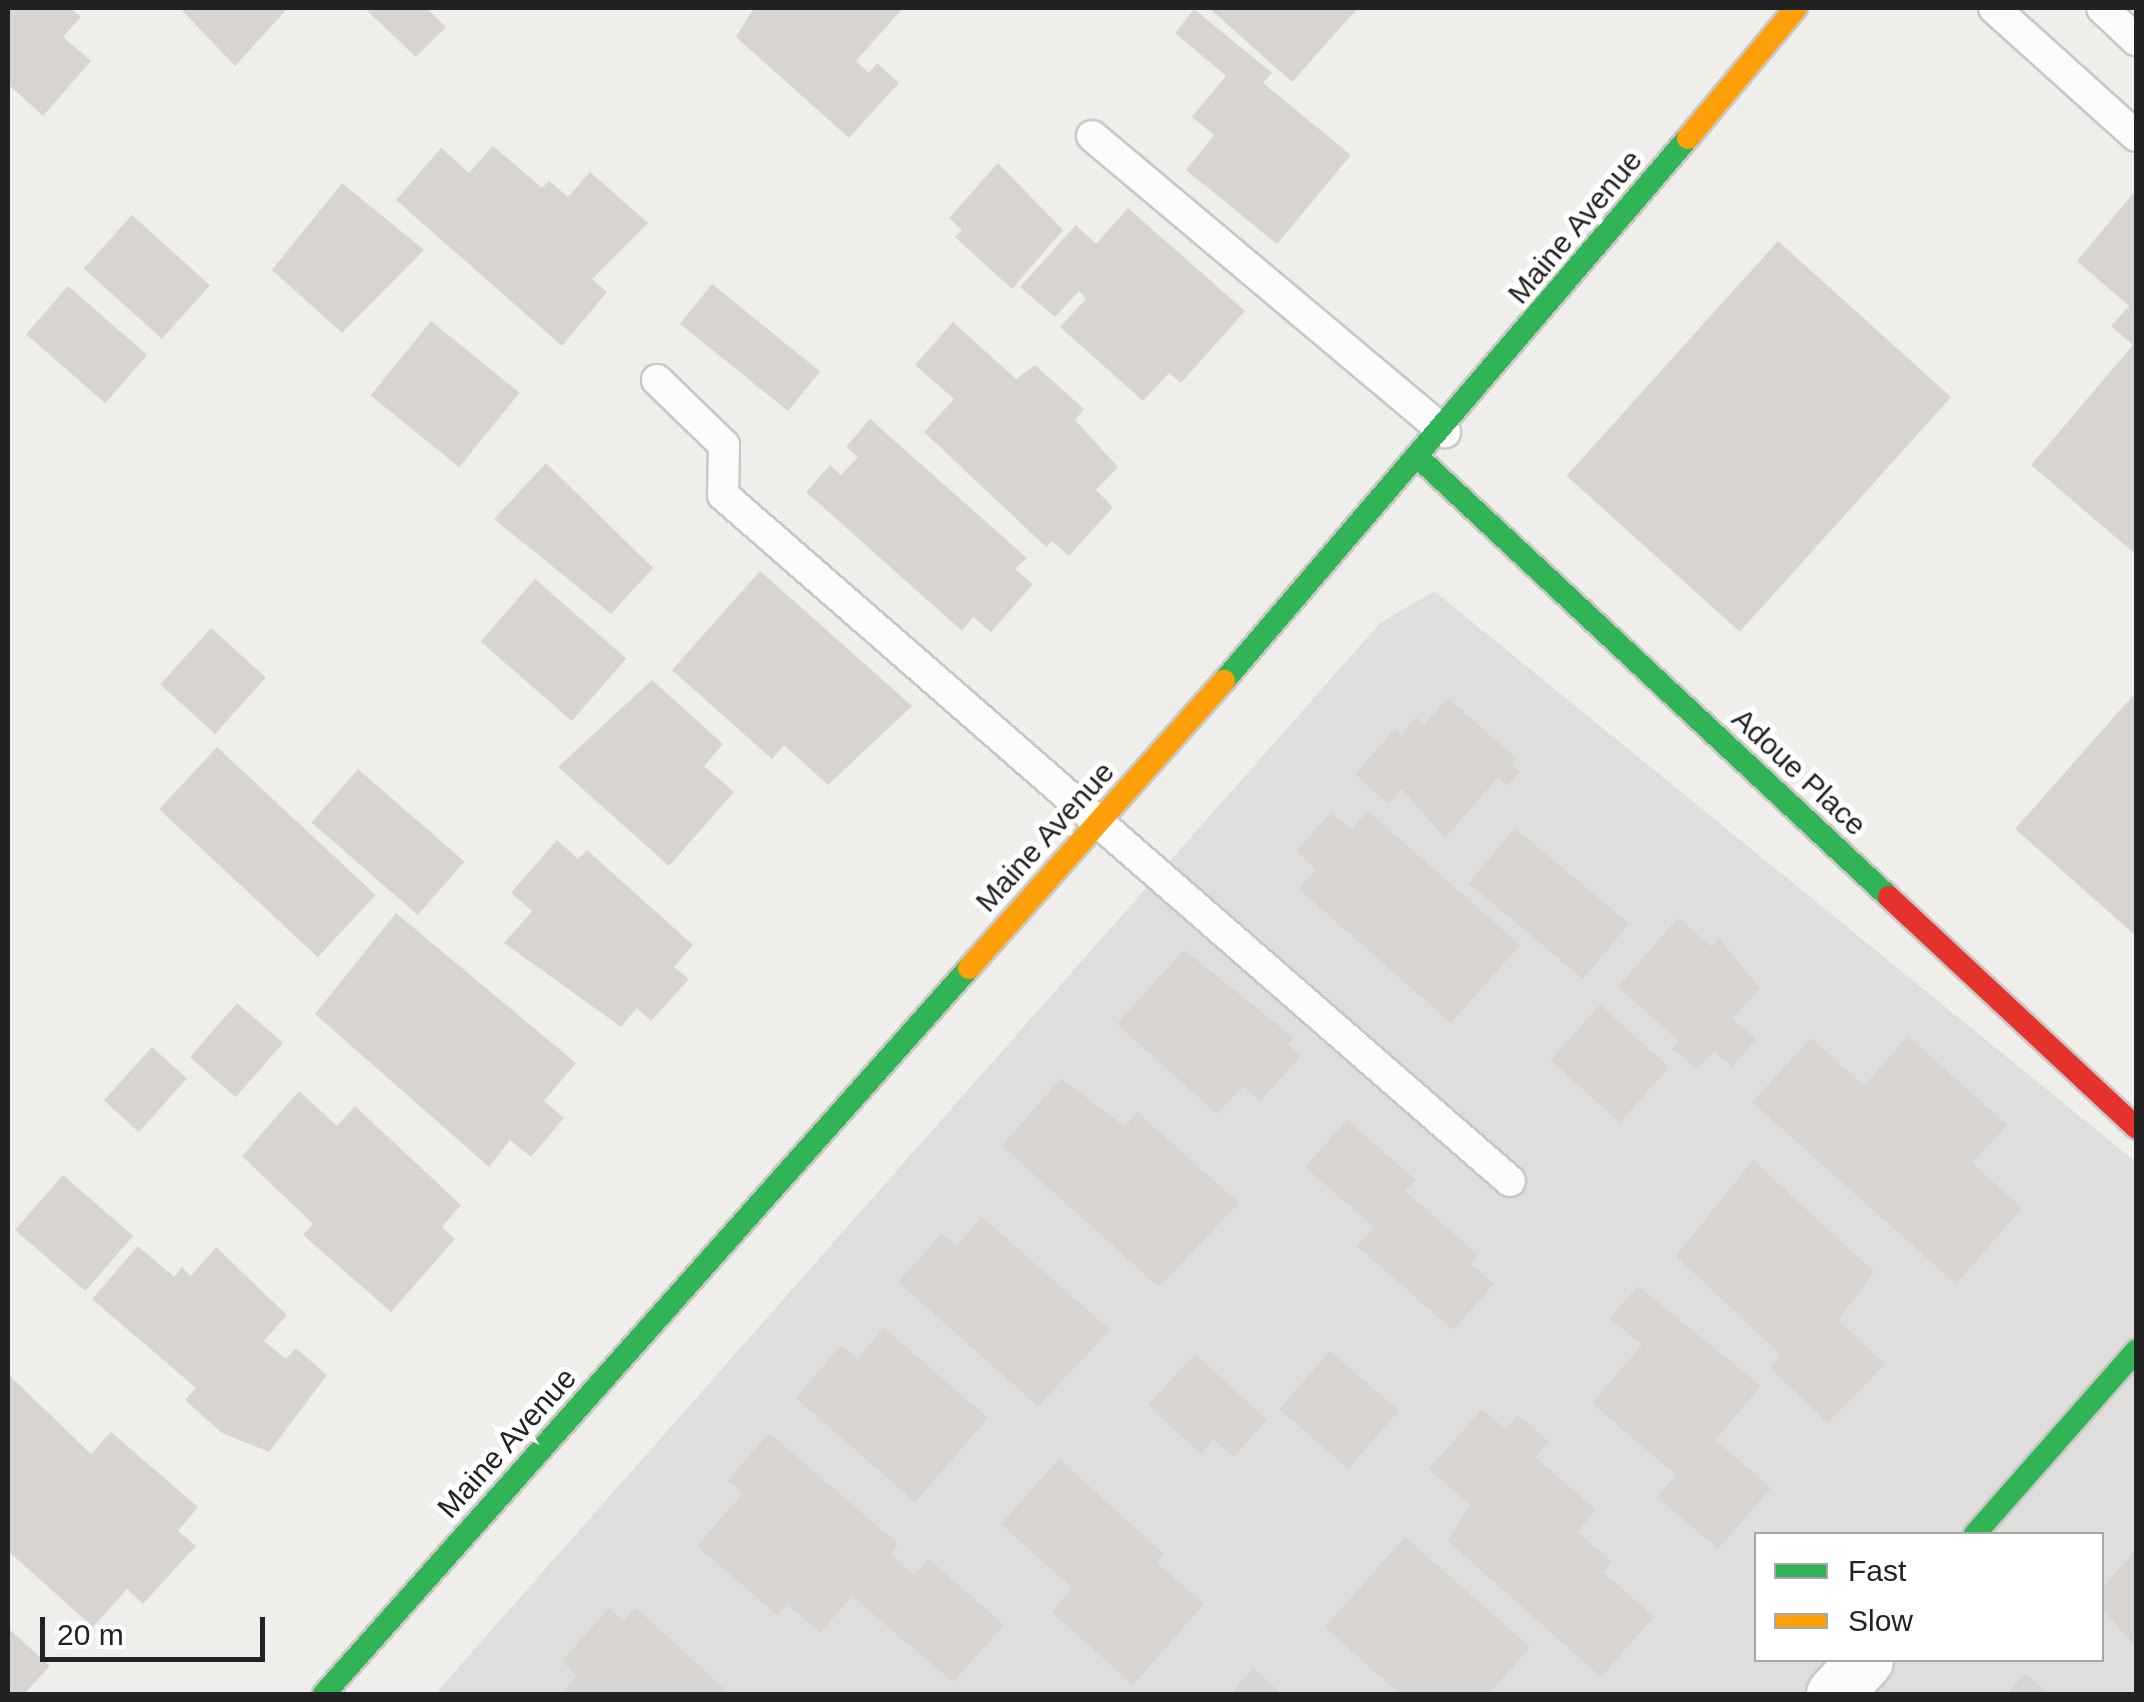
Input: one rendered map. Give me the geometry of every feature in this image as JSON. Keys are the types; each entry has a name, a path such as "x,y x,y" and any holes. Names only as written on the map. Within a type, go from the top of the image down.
{"street":[{"name":"Maine Avenue","path":"324,1694 1421,460 1796,8"},
{"name":"Adoue Place","path":"1421,460 2136,1127"},
{"path":"1977,1532 2136,1351"},
{"path":"1834,1694 1863,1662"}],"lane":[{"path":"1994,8 2136,136"},
{"path":"2102,8 2136,40"},
{"path":"1092,136 1445,432"},
{"path":"658,380 724,445 723,496 1096,825 1510,1181"}],"shaded area":[{"path":"1434,591 2136,1162 2136,1694 435,1694 1380,623"}],"building":[{"path":"8,8 70,8 81,17 63,37 91,61 43,116 8,84"},
{"path":"180,8 288,8 235,66"},
{"path":"364,8 426,8 446,27 416,57"},
{"path":"754,8 903,8 856,61 869,73 877,63 899,83 849,138 736,37"},
{"path":"1209,8 1358,8 1292,82"},
{"path":"1194,9 1272,73 1263,83 1351,155 1277,244 1186,170 1214,135 1192,117 1226,76 1175,33"},
{"path":"493,146 542,188 549,181 568,197 590,172 648,223 592,279 607,292 562,346 396,200 441,148 469,173"},
{"path":"998,163 1063,230 1012,289 955,237 962,230 949,218"},
{"path":"342,183 424,250 342,333 272,270"},
{"path":"2136,190 2134,553 2031,465 2133,345 2111,326 2129,306 2077,261"},
{"path":"1128,208 1245,311 1181,383 1169,373 1143,401 1060,327 1086,299 1079,291 1055,317 1020,287 1076,225 1096,244"},
{"path":"132,215 210,285 162,339 84,269"},
{"path":"1778,241 1951,397 1740,632 1567,476"},
{"path":"712,284 820,371 788,411 680,324"},
{"path":"68,286 147,355 105,403 26,334"},
{"path":"431,321 520,393 459,467 371,396"},
{"path":"953,322 1016,379 1035,365 1084,409 1075,420 1118,467 1096,490 1113,507 1069,556 1052,541 1046,547 924,432 954,399 915,365"},
{"path":"870,419 1027,558 1015,569 1033,584 991,632 973,617 962,631 806,492 830,465 841,475 858,457 846,447"},
{"path":"546,463 653,568 611,614 494,519"},
{"path":"760,571 912,706 828,785 784,745 772,759 672,670"},
{"path":"535,579 626,658 572,721 481,642"},
{"path":"211,628 266,678 215,734 160,684"},
{"path":"652,680 723,744 704,766 734,792 669,866 558,767"},
{"path":"2136,692 2136,936 2015,829"},
{"path":"1448,698 1517,759 1510,765 1520,772 1507,786 1498,777 1445,838 1402,789 1388,804 1355,774 1395,729 1401,735 1416,717 1424,725"},
{"path":"217,747 376,895 318,957 159,809"},
{"path":"358,769 464,862 418,915 311,823"},
{"path":"1368,811 1520,945 1451,1023 1299,889 1316,869 1297,851 1331,812 1351,830"},
{"path":"1515,828 1629,924 1583,979 1469,883"},
{"path":"557,840 578,859 587,850 693,945 674,967 689,979 651,1021 637,1008 621,1027 504,943 532,911 511,893"},
{"path":"396,913 576,1063 544,1101 564,1118 531,1157 510,1140 489,1167 315,1014"},
{"path":"1678,918 1712,947 1719,938 1760,989 1732,1019 1756,1039 1732,1067 1714,1051 1697,1069 1672,1048 1679,1041 1618,987"},
{"path":"1184,950 1294,1038 1288,1044 1301,1056 1260,1101 1243,1086 1217,1114 1117,1024"},
{"path":"237,1003 283,1043 236,1097 190,1057"},
{"path":"1600,1005 1669,1067 1620,1122 1550,1060"},
{"path":"1908,1036 2007,1125 1972,1163 2022,1208 1956,1284 1752,1102 1811,1038 1864,1086"},
{"path":"152,1047 187,1078 139,1132 104,1101"},
{"path":"1061,1078 1125,1127 1137,1112 1239,1203 1159,1287 1002,1146"},
{"path":"299,1091 337,1126 355,1106 461,1205 442,1227 455,1239 391,1312 303,1235 313,1224 242,1156"},
{"path":"1347,1120 1416,1180 1405,1191 1478,1255 1471,1264 1494,1284 1453,1330 1357,1246 1374,1227 1305,1167"},
{"path":"1753,1160 1874,1272 1838,1320 1885,1364 1828,1423 1770,1368 1781,1355 1676,1256"},
{"path":"63,1175 133,1236 85,1291 15,1230"},
{"path":"982,1217 1110,1330 1038,1406 898,1282 942,1234 957,1246"},
{"path":"138,1246 174,1277 182,1267 191,1276 216,1247 287,1315 264,1341 286,1359 296,1348 327,1375 269,1452 222,1433 185,1400 196,1388 92,1299"},
{"path":"1638,1286 1761,1386 1715,1440 1771,1488 1718,1549 1657,1497 1676,1475 1592,1403 1642,1345 1610,1318"},
{"path":"884,1328 988,1418 915,1502 796,1398 841,1345 857,1359"},
{"path":"1330,1351 1399,1411 1348,1469 1279,1409"},
{"path":"1195,1354 1267,1420 1233,1457 1213,1439 1201,1454 1148,1405"},
{"path":"8,1374 91,1454 111,1432 198,1507 178,1531 196,1546 143,1604 127,1589 93,1627 8,1551"},
{"path":"1482,1409 1505,1429 1518,1415 1549,1442 1535,1457 1596,1510 1577,1532 1612,1562 1603,1572 1654,1617 1601,1677 1448,1541 1470,1505 1429,1469"},
{"path":"769,1433 898,1544 890,1554 914,1576 929,1559 1004,1625 953,1682 852,1596 820,1633 787,1604 777,1615 697,1546 743,1493 728,1480"},
{"path":"1059,1459 1164,1554 1157,1563 1204,1604 1133,1685 1052,1612 1072,1588 1001,1524"},
{"path":"1405,1537 1530,1647 1489,1694 1400,1694 1325,1627"},
{"path":"2136,1549 2136,1648 2104,1610 2104,1587"},
{"path":"609,1608 623,1621 636,1608 730,1694 563,1694 576,1675 562,1661"},
{"path":"8,1628 50,1666 24,1694 8,1694"},
{"path":"1253,1668 1282,1694 1230,1694"},
{"path":"2025,1673 2049,1694 2007,1694"}],"traffic: fast":[{"path":"1224,681 1688,138"},
{"path":"1421,460 1889,897"},
{"path":"324,1694 969,968"},
{"path":"1977,1532 2136,1351"}],"traffic: slow":[{"path":"1688,138 1796,8"},
{"path":"969,968 1224,681"}],"traffic: jam":[{"path":"1889,897 2136,1127"}]}
